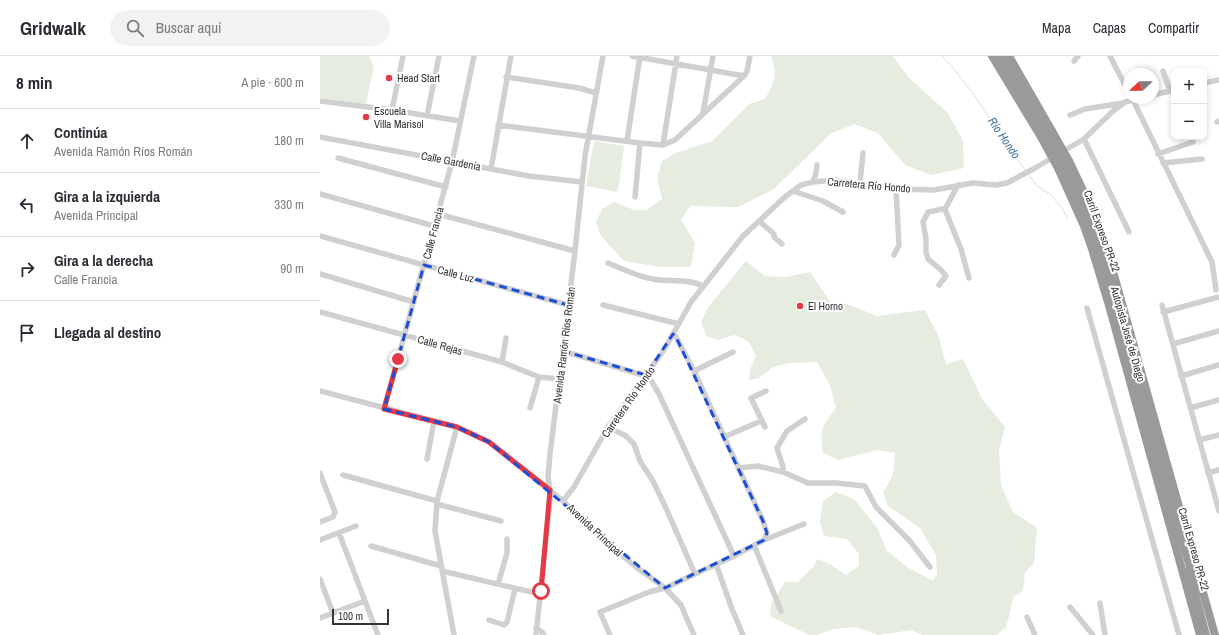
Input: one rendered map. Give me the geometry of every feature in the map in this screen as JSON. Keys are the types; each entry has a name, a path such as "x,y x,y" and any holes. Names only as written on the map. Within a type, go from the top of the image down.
{"highway":[{"name":"Autopista José de Diego","path":"992,56 1046,134 1064,165 1077,209 1092,249 1200,635"},
{"path":"1001,56 1046,134"},
{"name":"Autopista José de Diego","path":"1008,56 1046,134 1091,207 1110,257 1215,635"},
{"name":"Carril Expreso PR-22","path":"1064,165 1082,203 1101,254 1210,635"},
{"name":"Carril Expreso PR-22","path":"1161,468 1162,480 1206,635"}],"street":[{"path":"392,110 403,56"},
{"path":"427,116 439,56"},
{"name":"Calle Francia","path":"384,409 446,187 474,56"},
{"path":"491,169 506,77 511,56"},
{"name":"Avenida Ramón Ríos Román","path":"536,635 550,490 548,467 560,379 582,182 603,56"},
{"path":"632,56 744,76"},
{"path":"663,145 677,56"},
{"path":"703,114 713,56"},
{"path":"498,125 663,145 675,140 744,76 747,71 750,56"},
{"path":"1110,56 1123,81"},
{"path":"627,141 640,57"},
{"path":"1163,71 1171,88"},
{"path":"506,77 579,88 596,93"},
{"path":"1207,82 1219,80"},
{"path":"1159,93 1171,90"},
{"path":"320,101 392,110 460,121"},
{"path":"1070,115 1085,109 1123,102"},
{"name":"Carretera Río Hondo","path":"564,501 574,487 608,427 664,350 691,302 743,236 780,200 801,186 813,182 835,180 896,189 934,190 973,183 996,185 1007,183 1084,139 1123,104"},
{"path":"1134,104 1212,262 1216,290"},
{"name":"Calle Gardenia","path":"320,137 529,176 582,182"},
{"path":"1084,139 1129,232"},
{"path":"1158,154 1193,142"},
{"path":"635,197 640,143"},
{"path":"860,183 863,153"},
{"path":"338,158 446,187"},
{"path":"1163,164 1202,159"},
{"path":"813,182 817,165"},
{"path":"958,185 945,209 966,263 969,278"},
{"path":"894,255 899,245 896,189"},
{"path":"793,191 823,200 843,212"},
{"path":"320,194 434,226"},
{"path":"940,285 946,276 942,270 928,259 923,222 928,212 945,209"},
{"path":"438,214 575,251"},
{"path":"759,221 774,234 774,237 782,244"},
{"name":"Calle Luz","path":"320,236 568,306"},
{"path":"608,263 653,279 696,282 703,286"},
{"path":"320,274 414,302"},
{"path":"1163,312 1219,297"},
{"path":"603,305 679,324"},
{"path":"1162,306 1218,507"},
{"path":"1087,308 1179,635"},
{"name":"Calle Rejas","path":"320,312 502,362 539,377 560,379"},
{"path":"1172,344 1219,331"},
{"path":"673,334 694,371 763,521 766,533 764,540"},
{"path":"502,362 506,338"},
{"path":"563,351 650,377 734,556"},
{"path":"694,371 733,352"},
{"path":"1182,376 1219,366"},
{"path":"530,408 539,377"},
{"name":"Avenida Principal","path":"320,391 457,427 489,442 564,501 604,540 636,567 665,588 680,606 694,635"},
{"path":"765,427 752,398 766,391"},
{"path":"1190,408 1219,400"},
{"path":"783,472 783,467 776,448 788,431 805,418"},
{"path":"426,459 434,421"},
{"path":"724,437 761,421"},
{"path":"454,635 435,531 437,502 457,427"},
{"path":"608,427 626,436 634,444 637,454 654,481 695,574"},
{"path":"1199,440 1219,435"},
{"path":"738,468 758,466 783,472 808,483 836,483 865,486 876,507 909,540 930,567"},
{"path":"1208,473 1219,470"},
{"path":"320,473 322,486 335,512 333,517 320,522"},
{"path":"343,475 502,522"},
{"path":"610,635 600,612 649,592 665,588 734,556 764,540 804,524"},
{"path":"320,540 356,526"},
{"path":"339,533 377,634 370,635"},
{"path":"498,584 507,553 507,539"},
{"path":"754,545 781,611"},
{"path":"370,546 515,589 540,594"},
{"path":"716,564 743,635"},
{"path":"320,579 333,613"},
{"path":"489,620 504,625 507,622 515,589"},
{"path":"320,618 365,601"},
{"path":"1100,603 1105,635"},
{"path":"1070,607 1093,635"},
{"path":"1027,617 1035,635"},
{"path":"536,628 544,635"}],"highlighted area":[{"path":"424,265 568,305 563,351 646,375 673,334 676,337 763,521 767,533 764,540 665,588 489,442 457,427 384,409"}],"shaded area":[{"path":"320,56 369,56 374,66 366,104 320,98"},
{"path":"771,56 893,56 908,77 948,113 963,141 964,168 931,175 905,165 878,133 854,124 830,134 774,189 738,207 690,206 681,220 695,243 691,267 660,267 624,261 601,236 596,222 602,209 614,202 634,210 646,210 662,199 657,179 662,161 676,153 712,141 749,104 765,99 773,83 775,74"},
{"path":"594,141 624,146 618,192 586,186"},
{"path":"746,261 765,276 786,277 810,272 830,301 847,304 877,316 925,310 938,335 946,364 963,359 982,399 1005,427 999,450 1001,485 1013,512 1037,528 1034,563 1025,572 1023,591 1013,597 1006,627 996,635 922,635 912,630 878,635 856,627 834,629 817,635 809,635 770,616 771,604 785,582 798,582 814,566 817,559 830,564 846,575 859,566 859,554 847,539 824,536 820,522 823,501 836,492 854,499 877,528 887,551 907,567 933,581 937,573 936,555 920,528 888,506 883,493 893,475 895,453 877,450 838,460 823,453 821,439 823,429 836,408 830,385 817,362 789,363 773,367 759,378 749,380 750,370 756,355 748,341 734,335 718,340 706,336 701,322 709,306"}],"waterway":[{"name":"Río Hondo","path":"942,56 965,83 1025,170"},
{"name":"Río Hondo","path":"1029,175 1037,186 1050,194 1062,208 1067,218"}],"place":[{"name":"Head Start","path":"389,78"},
{"name":"Escuela Villa Marisol","path":"366,117"},
{"name":"El Horno","path":"800,306"}],"route":[{"path":"398,359 384,409 457,427 489,442 550,490 541,591"}]}
